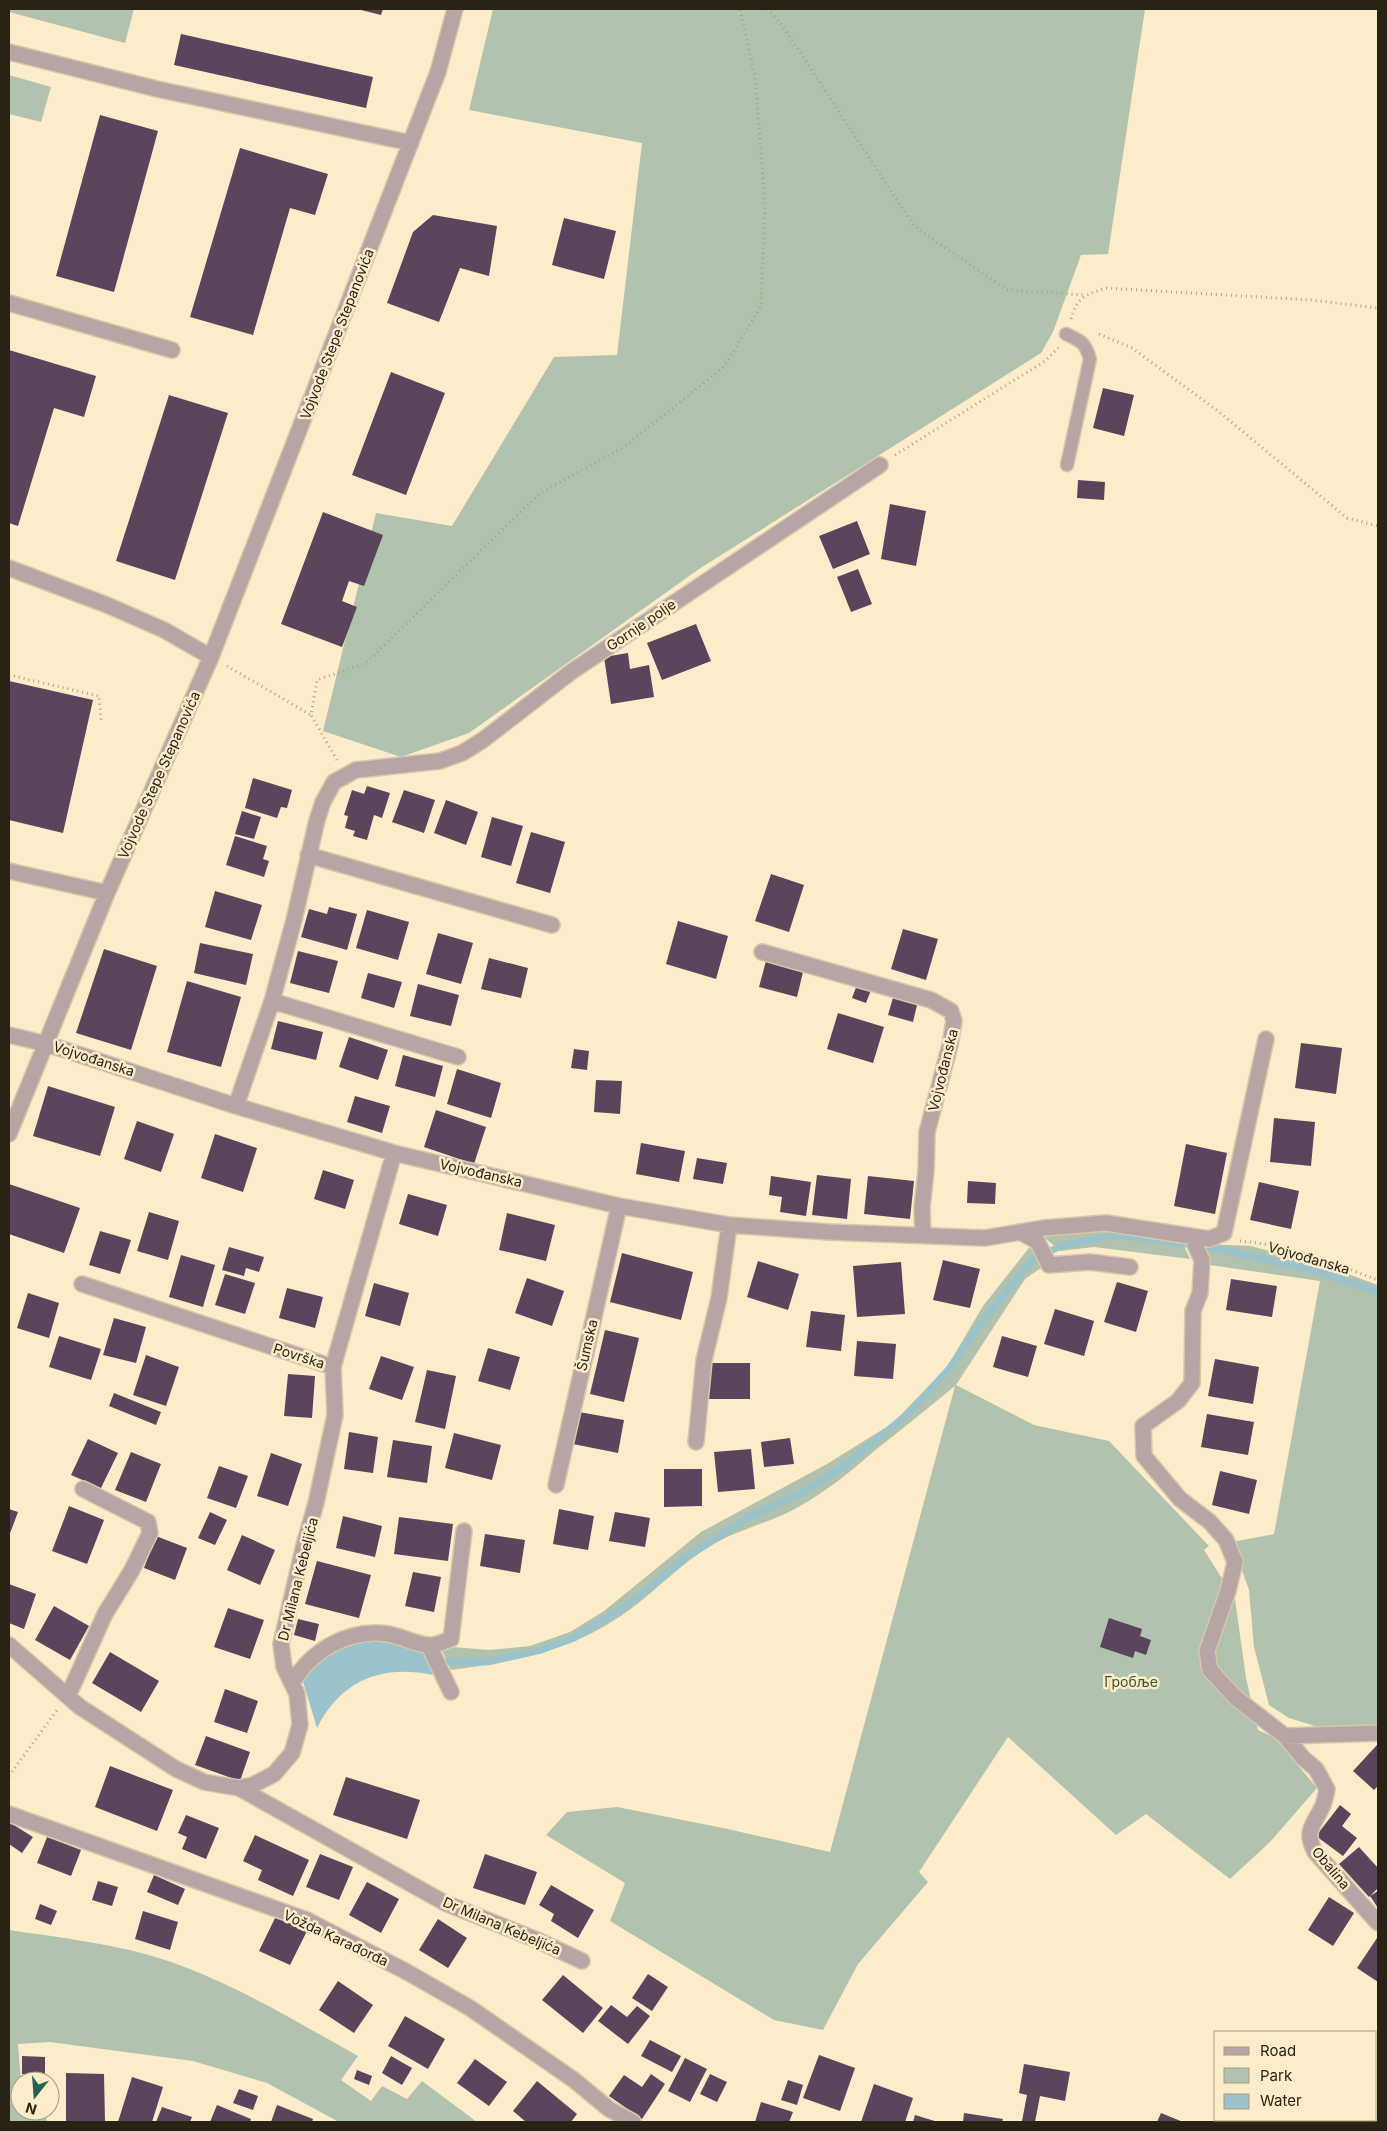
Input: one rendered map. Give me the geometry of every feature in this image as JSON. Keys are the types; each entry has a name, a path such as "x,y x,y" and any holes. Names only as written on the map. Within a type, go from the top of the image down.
{"street":[{"name":"Vojvode Stepe Stepanovića","path":"9,1134 107,893 211,657 438,72 455,9"},
{"path":"9,52 157,90 411,143"},
{"path":"9,303 172,350"},
{"name":"Gornje polje","path":"346,776 356,770 440,761 462,753 483,740 571,672 880,465"},
{"path":"9,568 107,605 164,630 211,657"},
{"path":"236,1106 272,1001 323,802 334,782 346,776"},
{"path":"308,855 552,925"},
{"path":"9,871 107,893"},
{"name":"Vojvođanska","path":"762,952 931,1000 951,1010 954,1021 950,1045 927,1132 926,1171 922,1208 923,1236"},
{"path":"272,1001 458,1057"},
{"name":"Vojvođanska","path":"9,1035 47,1044 236,1106 394,1153 619,1206 729,1225 829,1232 985,1238 1044,1228 1106,1223 1209,1239"},
{"path":"1209,1239 1224,1233 1266,1039"},
{"name":"Površka","path":"82,1284 333,1367 394,1153"},
{"name":"Šumska","path":"556,1485 619,1206"},
{"path":"696,1442 704,1360 719,1298 729,1225"},
{"path":"1020,1232 1037,1241 1050,1265 1090,1262 1130,1267"},
{"path":"1192,1237 1202,1260 1200,1294 1193,1311 1192,1384 1178,1401 1143,1426 1144,1456 1180,1499 1210,1522 1226,1540 1235,1562 1228,1591 1207,1651 1210,1670 1236,1698 1285,1736 1378,1733"},
{"name":"Dr Milana Kebeljića","path":"239,1788 253,1785 274,1774 292,1753 300,1725 297,1694 284,1667 281,1644 303,1549 316,1503 335,1415 333,1367"},
{"path":"68,1696 105,1614 132,1570 150,1533 148,1522 83,1488"},
{"path":"292,1683 300,1669 329,1645 350,1636 386,1634 430,1647 451,1639 464,1532"},
{"name":"Dr Milana Kebeljića","path":"9,1644 80,1706 176,1769 204,1782 239,1788 445,1903 537,1940 582,1962"},
{"path":"430,1647 451,1692"},
{"name":"Obalina","path":"1285,1736 1303,1758 1316,1769 1327,1789 1324,1804 1310,1830 1310,1842 1315,1852 1378,1923"},
{"name":"Vožda Karađorđa","path":"9,1814 307,1920 407,1972 470,2008 574,2080 609,2109 633,2122"},
{"path":"609,2109 618,2122"}],"lane":[{"path":"1066,334 1081,341 1086,346 1090,359 1067,465"}],"path":[{"path":"311,715 317,680 366,663 540,493 624,447 724,367 761,306 765,204 755,77 740,9"},
{"path":"768,9 782,25 914,226 1007,290 1085,296"},
{"path":"880,465 1045,360 1062,344 1075,305 1085,296 1106,288 1311,300 1378,308"},
{"path":"1097,333 1132,348 1202,400 1347,518 1378,526"},
{"path":"211,657 311,715 346,776"},
{"path":"9,675 99,696 101,721"},
{"name":"Vojvođanska","path":"1209,1239 1251,1242 1270,1246 1318,1258 1378,1280"},
{"path":"9,1776 68,1696"}],"green space":[{"path":"9,9 134,9 125,43 9,12"},
{"path":"493,9 1145,9 1108,254 1081,255 1053,332 1041,353 699,569 469,733 401,757 323,731 376,513 452,526 554,357 617,355 642,143 469,110"},
{"path":"9,75 51,87 41,122 9,114"},
{"path":"1107,1229 1180,1238 1190,1259 1094,1247 1060,1251 1044,1237 1083,1230"},
{"name":"Гробље","path":"1032,1244 1041,1268 1025,1279 956,1385 1034,1425 1109,1441 1209,1546 1204,1550 1235,1599 1246,1678 1258,1730 1275,1738 1317,1788 1270,1842 1230,1879 1146,1814 1116,1835 1008,1737 919,1872 928,1882 858,1964 823,2030 774,2020 610,1921 625,1883 546,1835 567,1812 617,1807 830,1852 955,1386 820,1494 790,1512 724,1538 702,1551 639,1603 587,1636 544,1652 521,1658 451,1670 440,1646 489,1650 530,1646 570,1632 604,1611 701,1532 827,1464 893,1423 947,1367 983,1306"},
{"path":"1205,1244 1250,1246 1317,1263 1378,1285 1378,1725 1318,1727 1289,1718 1269,1705 1254,1647 1249,1590 1232,1542 1274,1534 1320,1281 1210,1265"},
{"path":"9,1930 130,1950 193,1970 265,2004 358,2056 341,2080 371,2101 382,2086 407,2099 422,2081 477,2122 339,2122 267,2083 193,2061 50,2042 18,2044 20,2071 10,2071 10,2121 47,2122 9,2122"}],"water":[{"path":"371,1641 398,1642 423,1651 433,1675 397,1672 380,1674 365,1679 351,1687 338,1698 327,1711 317,1728 301,1675 317,1662 341,1648"}],"building":[{"path":"357,9 383,9 381,15"},
{"path":"181,34 373,77 366,108 174,65"},
{"path":"100,115 158,131 114,292 56,276"},
{"path":"240,148 328,174 315,215 290,208 253,335 190,317"},
{"path":"433,215 497,226 489,276 460,268 439,322 387,303 413,232"},
{"path":"564,218 616,231 604,279 552,265"},
{"path":"9,350 96,376 84,417 54,408 18,526 9,523"},
{"path":"391,372 445,393 406,495 352,475"},
{"path":"1103,388 1134,395 1124,436 1093,428"},
{"path":"169,395 228,413 175,580 116,561"},
{"path":"1078,480 1105,482 1104,500 1077,498"},
{"path":"890,504 926,511 916,566 881,559"},
{"path":"323,512 383,535 364,586 349,581 342,601 357,607 342,647 281,624"},
{"path":"857,521 870,554 833,569 819,536"},
{"path":"858,569 872,604 851,612 837,577"},
{"path":"696,624 711,661 662,680 647,643"},
{"path":"628,653 630,669 649,665 654,697 611,704 604,657"},
{"path":"9,681 93,700 63,833 9,820"},
{"path":"253,778 292,790 287,808 281,807 277,818 245,808"},
{"path":"367,786 390,793 382,818 374,815 367,840 353,836 355,831 345,828 348,816 344,815 352,790 364,794"},
{"path":"404,790 435,800 424,833 392,822"},
{"path":"446,800 478,812 466,845 434,833"},
{"path":"242,811 261,817 254,839 235,834"},
{"path":"492,817 523,826 511,866 481,857"},
{"path":"531,832 565,842 550,893 516,883"},
{"path":"235,836 267,846 263,859 269,861 264,877 226,865"},
{"path":"771,874 804,885 789,932 755,921"},
{"path":"215,891 262,905 251,940 205,927"},
{"path":"329,907 357,914 347,950 301,937 309,909 327,914"},
{"path":"367,910 409,922 398,960 356,948"},
{"path":"678,921 728,936 716,979 666,964"},
{"path":"903,929 938,939 926,980 891,969"},
{"path":"438,933 473,943 461,984 426,974"},
{"path":"200,943 253,954 246,985 194,973"},
{"path":"104,949 157,966 131,1050 76,1033"},
{"path":"298,951 338,961 329,993 290,983"},
{"path":"489,958 528,968 521,998 481,989"},
{"path":"766,961 803,972 797,997 759,987"},
{"path":"368,973 402,982 394,1008 361,998"},
{"path":"187,981 241,997 221,1067 167,1052"},
{"path":"418,984 459,995 451,1026 410,1016"},
{"path":"857,985 871,990 866,1003 852,998"},
{"path":"894,994 918,1001 913,1022 888,1015"},
{"path":"838,1013 884,1027 873,1063 827,1049"},
{"path":"278,1021 323,1032 316,1060 271,1049"},
{"path":"349,1037 388,1050 378,1080 339,1067"},
{"path":"1301,1043 1342,1048 1336,1094 1295,1088"},
{"path":"574,1049 589,1051 587,1070 571,1068"},
{"path":"403,1055 443,1066 435,1097 395,1086"},
{"path":"457,1069 501,1083 491,1118 447,1104"},
{"path":"596,1080 622,1081 620,1114 594,1112"},
{"path":"48,1086 115,1107 100,1156 33,1136"},
{"path":"355,1096 390,1106 382,1133 347,1122"},
{"path":"436,1110 486,1127 474,1164 424,1147"},
{"path":"1274,1118 1315,1122 1311,1166 1270,1162"},
{"path":"137,1121 174,1134 161,1172 124,1159"},
{"path":"215,1134 257,1148 243,1192 201,1178"},
{"path":"641,1143 685,1151 679,1182 636,1174"},
{"path":"1186,1144 1227,1153 1215,1214 1174,1206"},
{"path":"697,1158 727,1163 723,1184 693,1179"},
{"path":"323,1170 354,1180 345,1209 314,1199"},
{"path":"817,1175 851,1179 847,1219 812,1215"},
{"path":"771,1176 811,1182 806,1216 780,1212 782,1197 769,1195"},
{"path":"868,1176 914,1181 910,1219 864,1214"},
{"path":"968,1181 996,1183 995,1204 967,1203"},
{"path":"1259,1182 1299,1191 1291,1229 1250,1220"},
{"path":"9,1184 80,1208 64,1253 9,1234"},
{"path":"408,1194 447,1205 438,1236 399,1224"},
{"path":"149,1212 179,1221 168,1260 137,1251"},
{"path":"507,1213 555,1225 546,1261 499,1250"},
{"path":"100,1231 131,1240 120,1274 89,1265"},
{"path":"229,1247 264,1257 259,1272 246,1268 244,1276 222,1270"},
{"path":"622,1253 693,1272 681,1320 610,1302"},
{"path":"181,1255 215,1265 203,1307 169,1297"},
{"path":"943,1260 980,1269 970,1308 933,1300"},
{"path":"758,1261 799,1274 788,1310 747,1297"},
{"path":"901,1262 905,1314 857,1317 853,1266"},
{"path":"225,1274 255,1283 245,1314 215,1305"},
{"path":"527,1278 564,1291 552,1326 515,1313"},
{"path":"1231,1279 1277,1286 1272,1317 1226,1310"},
{"path":"1117,1282 1148,1291 1136,1332 1104,1322"},
{"path":"374,1283 409,1293 400,1326 365,1316"},
{"path":"287,1288 323,1297 315,1328 279,1318"},
{"path":"28,1293 59,1303 49,1338 17,1328"},
{"path":"1055,1309 1094,1321 1084,1356 1044,1344"},
{"path":"811,1311 845,1315 841,1351 806,1347"},
{"path":"114,1318 146,1327 136,1363 103,1355"},
{"path":"605,1330 639,1338 624,1402 590,1394"},
{"path":"59,1336 101,1349 91,1380 49,1367"},
{"path":"1002,1336 1037,1346 1028,1377 993,1367"},
{"path":"857,1341 896,1344 893,1379 854,1376"},
{"path":"488,1348 520,1357 510,1390 478,1381"},
{"path":"146,1355 179,1367 166,1406 133,1395"},
{"path":"381,1356 414,1367 402,1400 369,1389"},
{"path":"1215,1359 1259,1367 1253,1404 1208,1396"},
{"path":"708,1363 750,1363 750,1399 708,1399"},
{"path":"427,1370 456,1376 445,1429 415,1422"},
{"path":"288,1374 315,1376 312,1418 284,1416"},
{"path":"114,1393 161,1412 156,1425 109,1406"},
{"path":"579,1412 624,1420 618,1453 573,1444"},
{"path":"1207,1414 1254,1422 1248,1455 1201,1447"},
{"path":"349,1432 378,1437 373,1473 344,1469"},
{"path":"454,1433 501,1445 492,1480 445,1468"},
{"path":"790,1438 794,1464 764,1467 761,1442"},
{"path":"88,1439 118,1453 101,1488 71,1475"},
{"path":"393,1440 432,1446 427,1483 387,1477"},
{"path":"751,1449 755,1489 718,1492 714,1452"},
{"path":"131,1452 161,1464 146,1502 115,1490"},
{"path":"271,1453 302,1464 288,1506 257,1496"},
{"path":"219,1466 248,1476 236,1508 207,1498"},
{"path":"664,1469 702,1469 702,1506 664,1507"},
{"path":"1220,1471 1257,1480 1249,1514 1212,1505"},
{"path":"69,1506 104,1520 87,1564 52,1551"},
{"path":"9,1509 18,1512 9,1536"},
{"path":"559,1509 594,1516 588,1550 553,1544"},
{"path":"210,1512 227,1520 215,1545 198,1538"},
{"path":"615,1512 650,1518 645,1547 609,1541"},
{"path":"343,1516 382,1526 375,1557 336,1548"},
{"path":"399,1517 453,1524 448,1561 394,1554"},
{"path":"485,1534 525,1540 520,1573 480,1566"},
{"path":"242,1535 275,1550 260,1585 227,1570"},
{"path":"156,1536 187,1548 175,1580 144,1568"},
{"path":"317,1561 371,1575 359,1618 305,1604"},
{"path":"413,1572 441,1577 434,1612 405,1606"},
{"path":"9,1584 36,1594 24,1629 9,1623"},
{"path":"54,1606 89,1626 70,1660 35,1640"},
{"path":"228,1608 264,1620 250,1659 214,1647"},
{"path":"1109,1618 1142,1629 1140,1636 1151,1640 1146,1655 1135,1651 1133,1658 1100,1647"},
{"path":"298,1619 319,1624 315,1641 294,1635"},
{"path":"110,1652 159,1681 141,1712 92,1683"},
{"path":"225,1689 258,1701 247,1733 214,1722"},
{"path":"206,1736 250,1752 240,1781 195,1765"},
{"path":"1377,1745 1378,1786 1374,1790 1353,1771"},
{"path":"110,1766 173,1790 157,1831 95,1807"},
{"path":"346,1777 420,1800 407,1839 333,1815"},
{"path":"1340,1805 1351,1814 1342,1826 1357,1838 1343,1856 1316,1836"},
{"path":"186,1815 219,1828 206,1859 182,1849 187,1837 178,1833"},
{"path":"9,1822 33,1837 22,1853 9,1844"},
{"path":"255,1835 309,1860 293,1896 258,1880 262,1870 243,1861"},
{"path":"47,1837 81,1850 71,1876 37,1863"},
{"path":"1359,1847 1378,1868 1378,1888 1369,1897 1339,1864"},
{"path":"320,1854 353,1867 339,1900 306,1887"},
{"path":"485,1854 537,1872 525,1905 473,1888"},
{"path":"154,1875 185,1889 178,1905 147,1892"},
{"path":"98,1881 118,1887 112,1906 92,1900"},
{"path":"367,1882 399,1899 381,1933 349,1915"},
{"path":"551,1885 594,1910 578,1938 551,1921 554,1914 539,1905"},
{"path":"1378,1891 1378,1908 1370,1896"},
{"path":"1329,1897 1354,1913 1333,1946 1308,1930"},
{"path":"40,1904 57,1911 51,1925 35,1919"},
{"path":"143,1911 178,1922 170,1950 135,1939"},
{"path":"276,1916 307,1931 290,1965 259,1951"},
{"path":"438,1919 467,1938 448,1968 419,1950"},
{"path":"1378,1939 1378,1982 1357,1968"},
{"path":"648,1974 668,1987 652,2011 632,1998"},
{"path":"563,1975 603,2008 583,2033 542,2000"},
{"path":"338,1981 373,2005 354,2033 319,2010"},
{"path":"611,2005 627,2017 637,2006 650,2016 628,2044 598,2021"},
{"path":"405,2016 445,2039 428,2069 388,2046"},
{"path":"650,2040 681,2056 672,2072 641,2056"},
{"path":"819,2055 855,2068 840,2111 803,2098"},
{"path":"22,2056 45,2057 45,2071 22,2071"},
{"path":"391,2056 412,2068 402,2085 382,2073"},
{"path":"685,2058 707,2069 690,2102 668,2091"},
{"path":"475,2059 507,2082 489,2106 457,2083"},
{"path":"1024,2064 1070,2072 1065,2101 1040,2096 1035,2122 1022,2121 1027,2095 1019,2093"},
{"path":"357,2070 372,2076 369,2085 354,2079"},
{"path":"66,2073 104,2074 105,2122 66,2122"},
{"path":"651,2074 665,2084 642,2119 609,2096 624,2075 642,2087"},
{"path":"710,2074 727,2082 717,2102 700,2094"},
{"path":"132,2077 163,2087 152,2122 118,2122"},
{"path":"788,2080 803,2085 797,2105 781,2100"},
{"path":"537,2081 577,2114 571,2122 526,2122 513,2111"},
{"path":"874,2084 913,2098 905,2122 861,2122"},
{"path":"239,2089 258,2096 253,2110 233,2103"},
{"path":"761,2102 793,2112 789,2122 755,2122"},
{"path":"217,2105 251,2119 250,2122 210,2122"},
{"path":"277,2105 313,2119 312,2122 271,2122"},
{"path":"162,2107 192,2117 190,2122 156,2122"},
{"path":"964,2113 1003,2119 1002,2122 963,2122"},
{"path":"1161,2113 1183,2122 1157,2122"},
{"path":"915,2115 938,2122 913,2122"},
{"path":"1306,2121 1352,2121 1351,2122"}],"waterway":[{"path":"436,1662 488,1662 541,1650 574,1638 632,1602 688,1556 749,1517 807,1490 846,1465 909,1413 949,1369 982,1322 1032,1261 1060,1246 1116,1235 1166,1241 1223,1250 1314,1270 1378,1292"}]}
